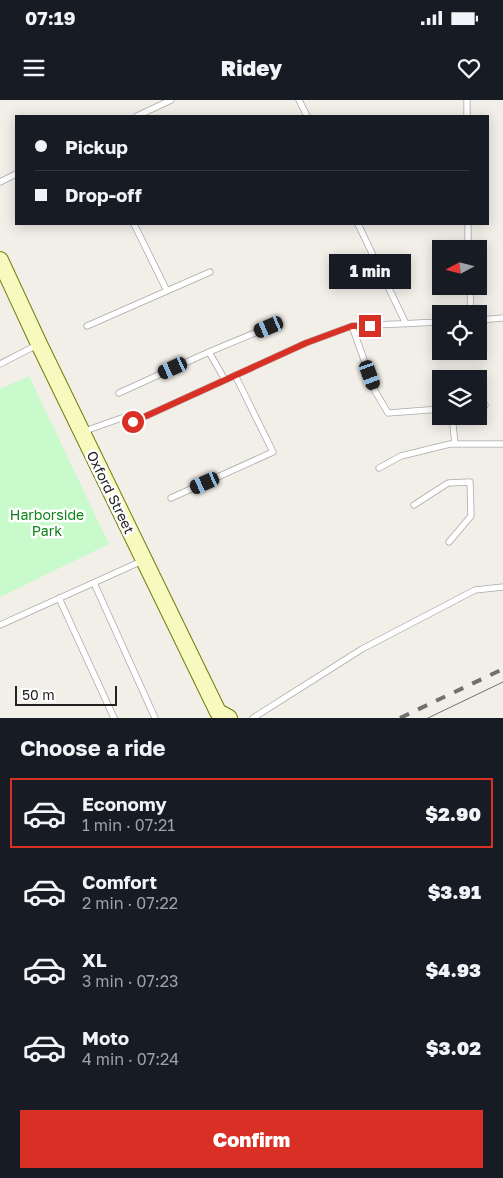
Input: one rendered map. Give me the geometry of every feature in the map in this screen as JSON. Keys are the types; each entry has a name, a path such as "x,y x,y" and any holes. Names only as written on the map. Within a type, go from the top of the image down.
{"street":[{"name":"Oxford Street","path":"0,260 218,712 229,718"}],"lane":[{"path":"139,115 171,100"},
{"path":"299,100 306,115"},
{"path":"467,100 467,115"},
{"path":"0,182 15,174"},
{"path":"134,225 167,291"},
{"path":"358,225 406,324"},
{"path":"468,225 468,240"},
{"path":"87,326 210,272"},
{"path":"487,319 503,318"},
{"path":"133,422 306,343 352,326 432,323"},
{"path":"352,326 376,391 388,413 432,410"},
{"path":"119,393 269,327"},
{"path":"0,364 39,344"},
{"path":"209,352 225,380"},
{"path":"170,498 273,452 235,375"},
{"path":"82,433 130,415"},
{"path":"453,425 455,444"},
{"path":"379,468 401,456 455,444 503,444"},
{"path":"414,505 448,484 470,482 471,516 450,542"},
{"path":"0,625 144,560"},
{"path":"94,583 155,718"},
{"path":"253,718 362,648 475,590 503,588"},
{"path":"60,598 114,718"}],"green space":[{"name":"Harborside Park","path":"29,376 109,544 0,597 0,389"}],"tram line":[{"path":"428,718 503,682"}],"railway":[{"path":"400,718 503,669"}],"route":[{"path":"133,422 306,343 352,326 370,326"}]}
